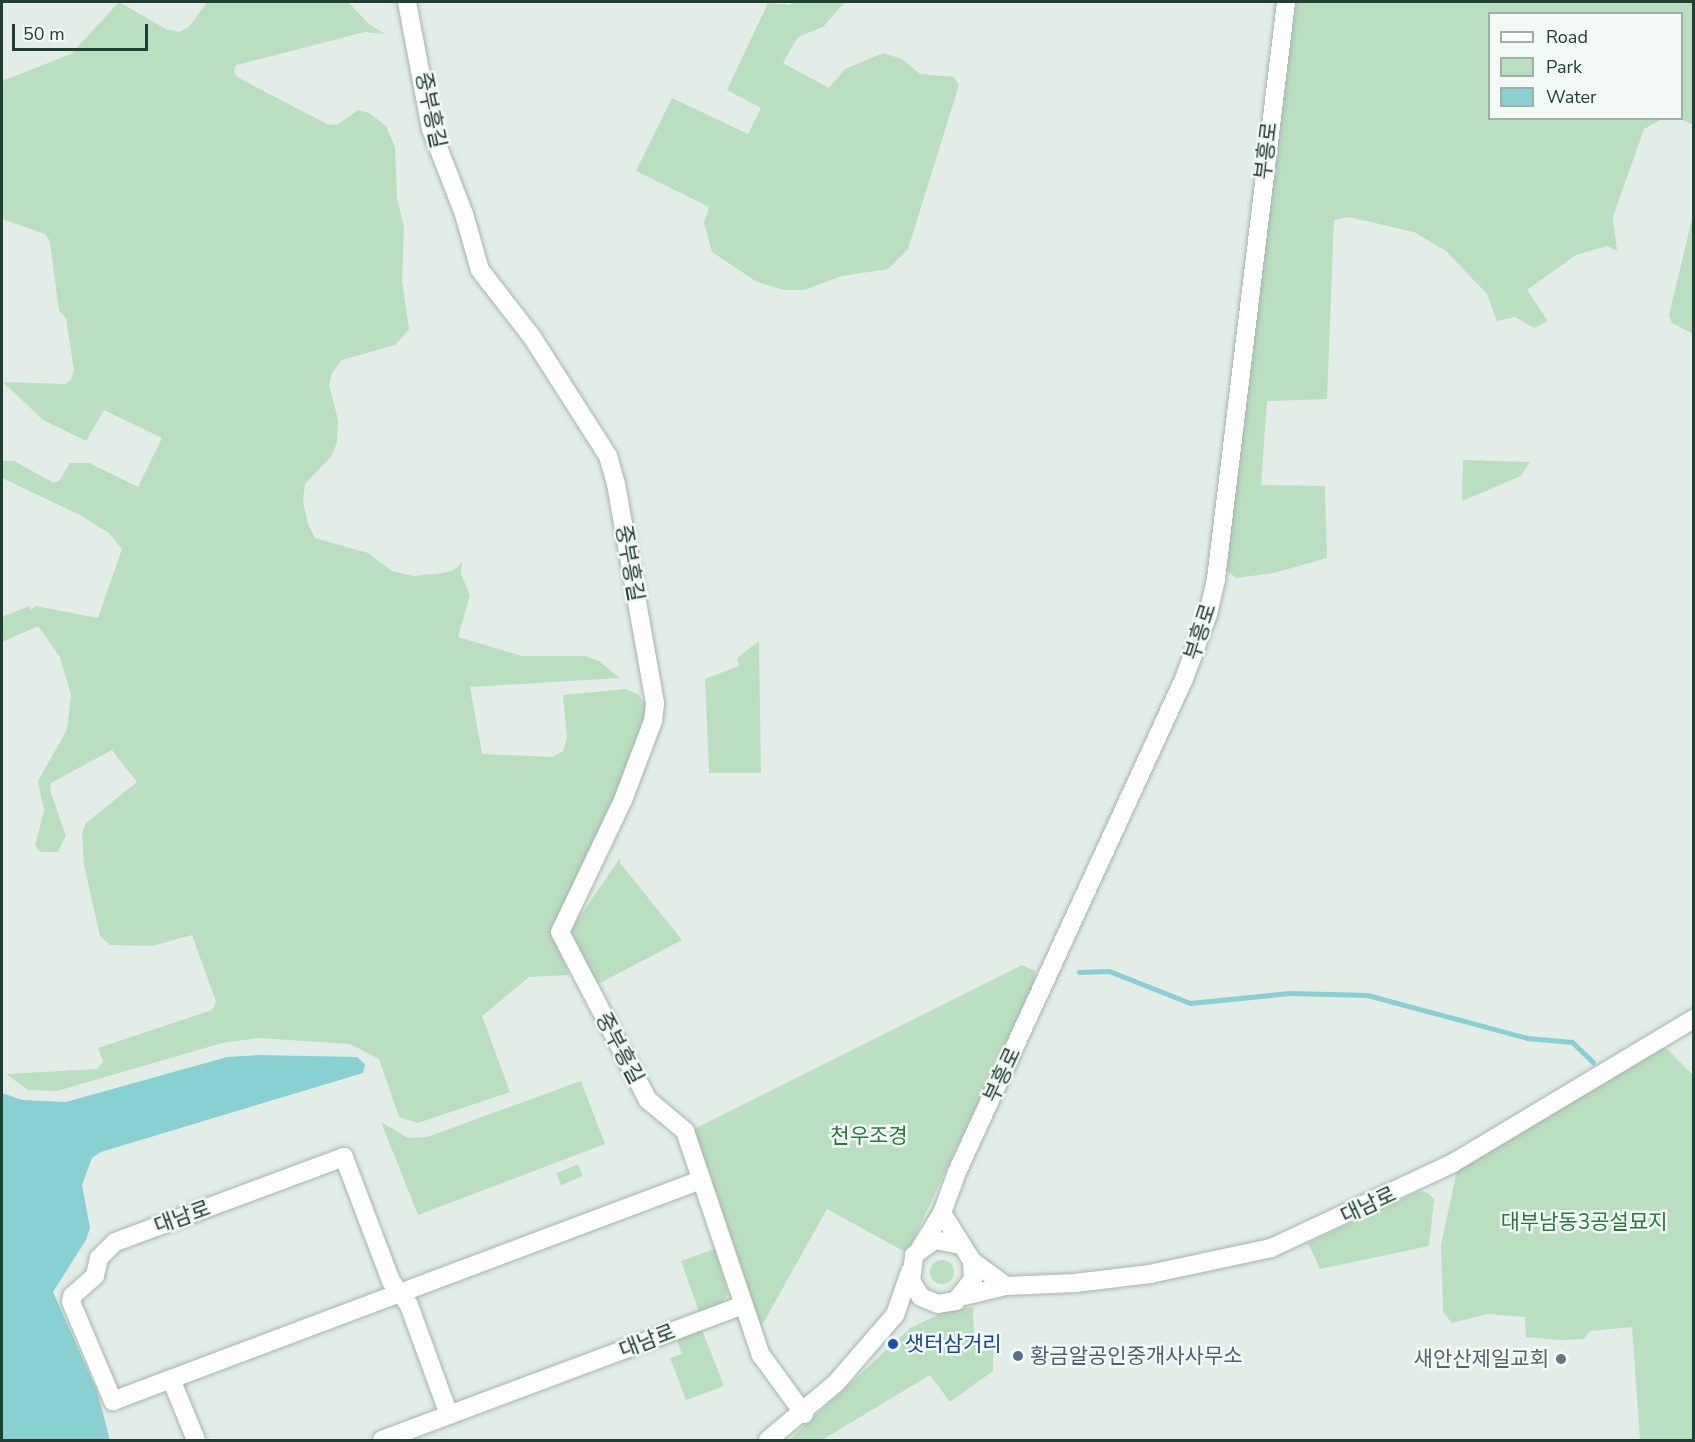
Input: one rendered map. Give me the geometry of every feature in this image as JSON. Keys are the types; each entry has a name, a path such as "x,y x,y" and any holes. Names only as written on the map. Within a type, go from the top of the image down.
{"street":[{"name":"중부흥길","path":"407,2 431,129 464,214 480,270 532,337 600,438 616,484 654,703 653,721 623,800 560,932 648,1100 675,1120 685,1131 701,1180"},
{"name":"부흥로","path":"920,1248 942,1214 957,1172 1185,679 1208,614 1216,579 1286,2"},
{"name":"대남로","path":"964,1296 1006,1286 1075,1283 1150,1274 1270,1248 1453,1163 1694,1019"},
{"name":"대남로","path":"449,1415 409,1305 400,1293 391,1281 344,1157 115,1242 99,1258 95,1276 75,1290 70,1302 113,1401 171,1379 400,1293 701,1180"},
{"path":"701,1180 761,1355 804,1414"},
{"path":"942,1214 972,1261 1006,1286"},
{"path":"768,1440 804,1414 895,1315 920,1248 935,1240 961,1245"},
{"path":"895,1315 964,1296 973,1279 972,1261"},
{"path":"910,1272 915,1290 938,1304"},
{"name":"대남로","path":"382,1440 744,1305"},
{"path":"171,1379 196,1440"}],"green space":[{"path":"119,2 166,29 179,32 189,27 207,2 348,2 369,24 385,34 365,32 236,65 234,71 237,77 327,124 337,125 358,110 369,113 386,126 395,147 397,198 404,227 402,281 409,329 395,345 342,360 332,373 329,385 338,420 337,442 331,457 305,484 303,502 308,524 315,538 368,553 392,571 414,576 443,573 454,570 462,562 461,574 470,595 458,637 522,656 585,656 599,661 620,678 470,687 482,754 553,757 563,751 567,738 563,695 626,689 639,695 647,708 619,795 552,933 569,975 529,977 482,1016 510,1092 418,1123 399,1117 379,1059 350,1044 258,1038 222,1043 57,1091 28,1090 6,1074 97,1069 103,1062 98,1048 212,1010 216,1002 192,935 152,946 110,945 100,936 84,865 82,833 86,823 137,782 112,750 51,783 50,790 66,836 58,852 41,852 35,846 44,811 38,781 67,730 71,695 60,657 38,626 2,642 2,617 29,606 31,610 36,606 98,618 122,549 109,533 80,515 2,478 2,461 14,461 54,483 59,481 70,463 89,463 138,487 162,438 104,410 86,441 43,420 3,382 65,384 71,380 74,370 66,318 59,311 50,242 45,234 2,219 2,81 71,54"},
{"path":"795,2 845,2 823,27 798,37 783,63 829,88 845,69 883,53 902,59 920,74 954,77 959,85 908,249 888,269 842,276 804,290 784,290 757,282 712,252 704,223 709,207 636,171 672,98 748,134 761,108 727,90 768,3 789,5"},
{"path":"1294,2 1693,2 1693,125 1683,120 1683,12 1488,12 1488,120 1660,120 1644,129 1613,217 1617,251 1607,246 1576,255 1527,290 1548,321 1534,328 1515,317 1497,321 1487,294 1446,251 1414,232 1349,217 1334,220 1327,399 1267,401 1261,485 1325,486 1327,558 1274,573 1236,578 1227,570"},
{"path":"1693,215 1693,334 1672,323 1669,315"},
{"path":"1463,460 1530,462 1521,476 1462,501"},
{"path":"759,641 761,773 709,773 705,679 739,666 737,658"},
{"path":"620,858 620,863 682,940 598,984 573,940 572,928"},
{"name":"천우조경","path":"1022,965 1035,971 1035,981 907,1253 827,1209 761,1327 694,1129"},
{"name":"대부남동3공설묘지","path":"1665,1047 1693,1075 1693,1440 1640,1440 1632,1327 1590,1331 1584,1339 1561,1340 1526,1337 1525,1317 1487,1314 1452,1323 1443,1312 1441,1245 1457,1170"},
{"path":"581,1081 605,1144 418,1215 381,1122 408,1138 427,1137"},
{"path":"578,1164 583,1176 561,1185 556,1173"},
{"path":"1420,1191 1428,1193 1434,1199 1429,1246 1320,1269 1308,1243"},
{"path":"715,1249 728,1294 721,1304 699,1312 681,1261"},
{"path":"942,1260 950,1264 954,1272 950,1280 942,1284 934,1280 930,1272 934,1264"},
{"path":"973,1307 974,1343 993,1343 993,1371 950,1402 930,1375 822,1440 789,1440 910,1328 944,1312"},
{"path":"702,1330 724,1386 686,1400 670,1358 682,1354 677,1340"}],"water":[{"path":"258,1055 357,1057 365,1064 363,1073 101,1152 92,1158 82,1185 90,1228 86,1240 53,1292 97,1391 110,1440 2,1440 2,1093 22,1100 66,1102 227,1057"}],"waterway":[{"path":"1079,972 1109,971 1190,1003 1290,993 1367,995 1527,1038 1572,1042 1593,1062"}],"place":[{"name":"샛터삼거리","path":"893,1344"},
{"name":"황금알공인중개사사무소","path":"1018,1356"},
{"name":"새안산제일교회","path":"1561,1359"}]}
